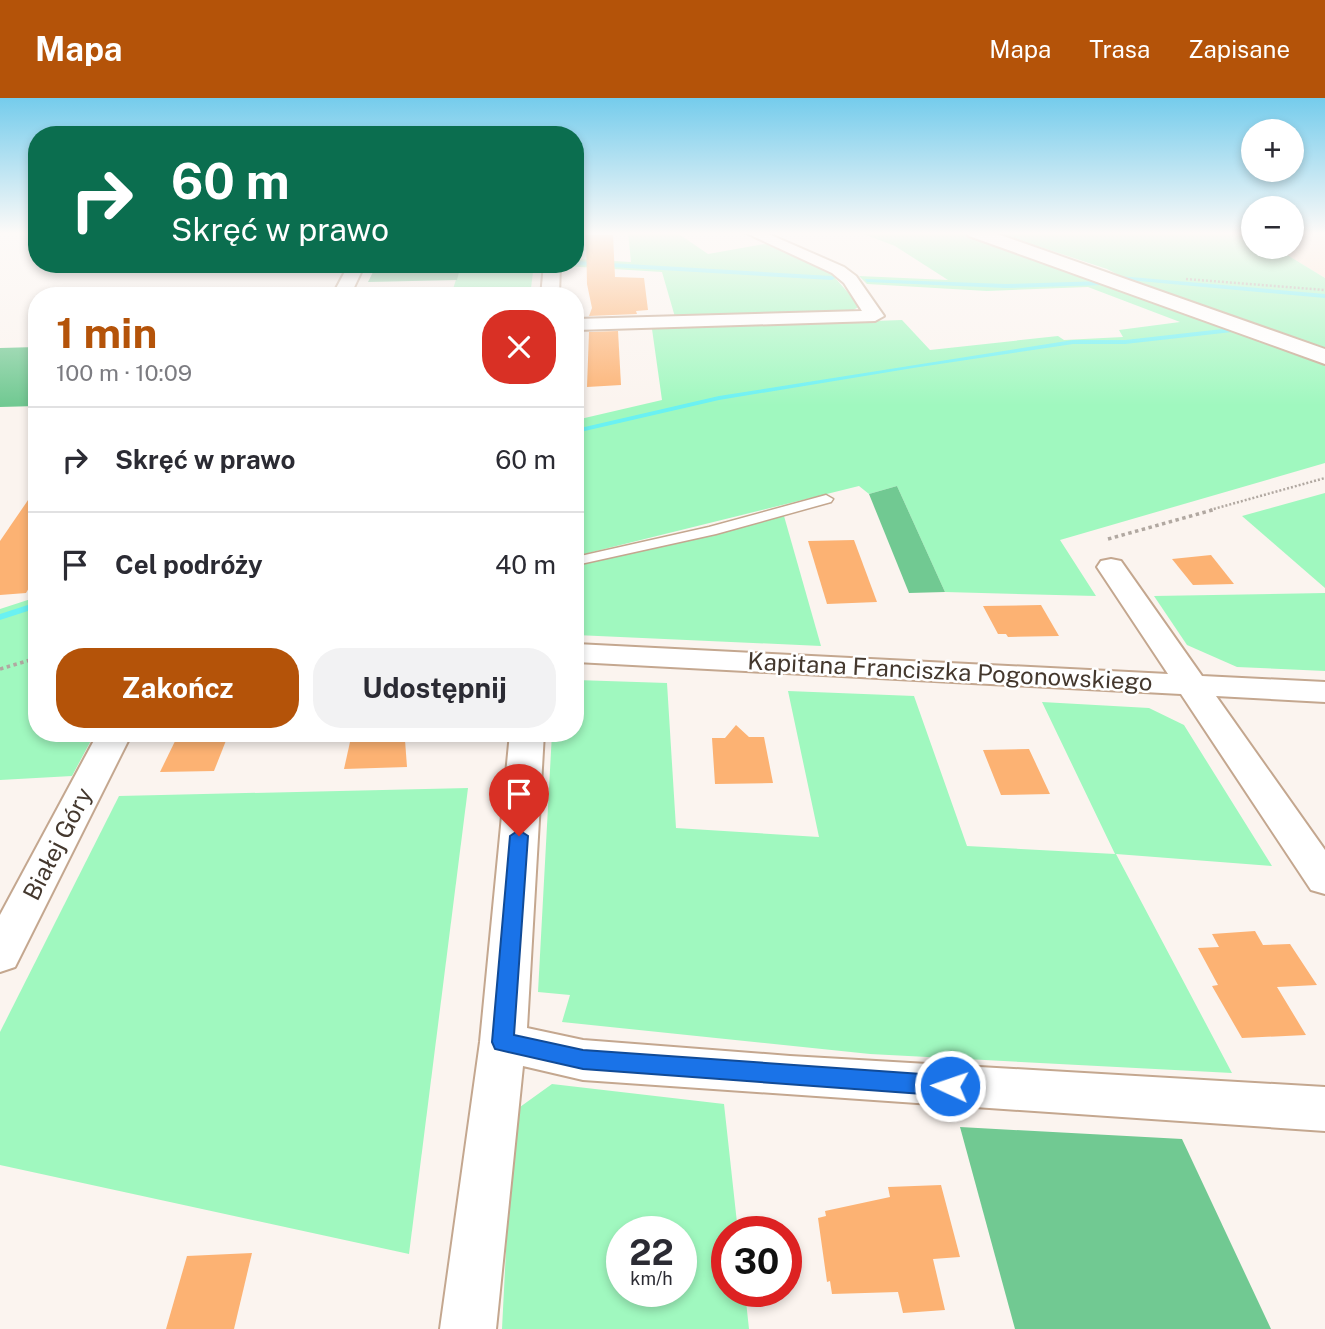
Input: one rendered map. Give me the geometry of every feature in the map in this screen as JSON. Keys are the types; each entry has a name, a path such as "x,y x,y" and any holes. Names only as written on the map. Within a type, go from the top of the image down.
{"street":[{"path":"584,325 875,316 857,289"},
{"path":"1136,289 1325,357"},
{"path":"1111,567 1325,880"},
{"name":"Kapitana Franciszka Pogonowskiego","path":"584,653 1325,692"},
{"name":"Białej Góry","path":"0,955 111,742"},
{"path":"468,1329 503,1042 526,742"},
{"path":"503,1042 583,1060 1325,1109"}],"lane":[{"path":"584,559 711,531 827,499"}],"path":[{"path":"1111,567 1095,543 1325,478"},
{"path":"0,669 28,661"}],"green space":[{"path":"667,289 845,289 860,306 850,312 675,317"},
{"path":"960,289 1026,289 987,291"},
{"path":"1094,289 1124,289 1325,361 1325,463 1060,540 1096,596 945,592 897,486 869,494 859,486 584,554 584,418 662,400 652,329 902,320 930,350 1058,336 1064,340 1123,337 1119,330 1180,322"},
{"path":"1153,289 1325,289 1325,349"},
{"path":"28,347 28,406 0,407 0,348"},
{"path":"897,486 945,592 909,593 869,494"},
{"path":"1325,493 1325,588 1242,516"},
{"path":"784,516 821,646 584,635 584,564"},
{"path":"1325,593 1325,671 1237,667 1187,645 1154,596"},
{"path":"28,600 28,742 90,742 72,776 0,780 0,609"},
{"path":"584,680 667,683 676,828 819,837 788,691 914,696 967,846 1115,854 1042,702 1149,708 1184,725 1272,866 1116,854 1232,1073 870,1054 562,1022 570,995 538,992 552,742 584,742"},
{"path":"468,788 409,1254 0,1165 0,1032 119,796"},
{"path":"552,1084 724,1104 736,1216 711,1216 711,1307 747,1307 749,1329 502,1329 513,1112"},
{"path":"960,1127 1182,1139 1271,1329 1015,1329"}],"building":[{"path":"588,289 645,289 648,310 636,311 637,314 589,316 592,308"},
{"path":"618,331 621,385 587,387 589,332"},
{"path":"28,500 26,593 0,595 0,541"},
{"path":"854,540 877,602 827,604 808,541"},
{"path":"1211,555 1234,584 1193,585 1172,559"},
{"path":"1041,605 1059,636 1008,637 1006,634 998,634 983,606"},
{"path":"736,725 749,737 764,737 773,783 715,784 712,738 725,738"},
{"path":"175,742 225,742 214,771 160,772"},
{"path":"350,742 405,742 407,767 344,769"},
{"path":"1029,749 1050,794 1001,795 983,750"},
{"path":"1255,931 1263,945 1290,944 1317,985 1277,987 1306,1035 1242,1038 1212,986 1218,985 1198,948 1219,947 1212,934"},
{"path":"941,1185 960,1257 933,1259 945,1310 903,1313 898,1292 832,1294 830,1281 827,1282 818,1218 826,1216 825,1211 890,1197 888,1187"},
{"path":"252,1253 234,1329 166,1329 187,1256"}],"waterway":[{"path":"1250,289 1325,296"},
{"path":"584,429 719,398 913,366 1073,342 1125,342 1232,330 1222,327"},
{"path":"0,617 28,608"}],"route":[{"path":"519,836 503,1042 583,1060 950,1086"}]}
